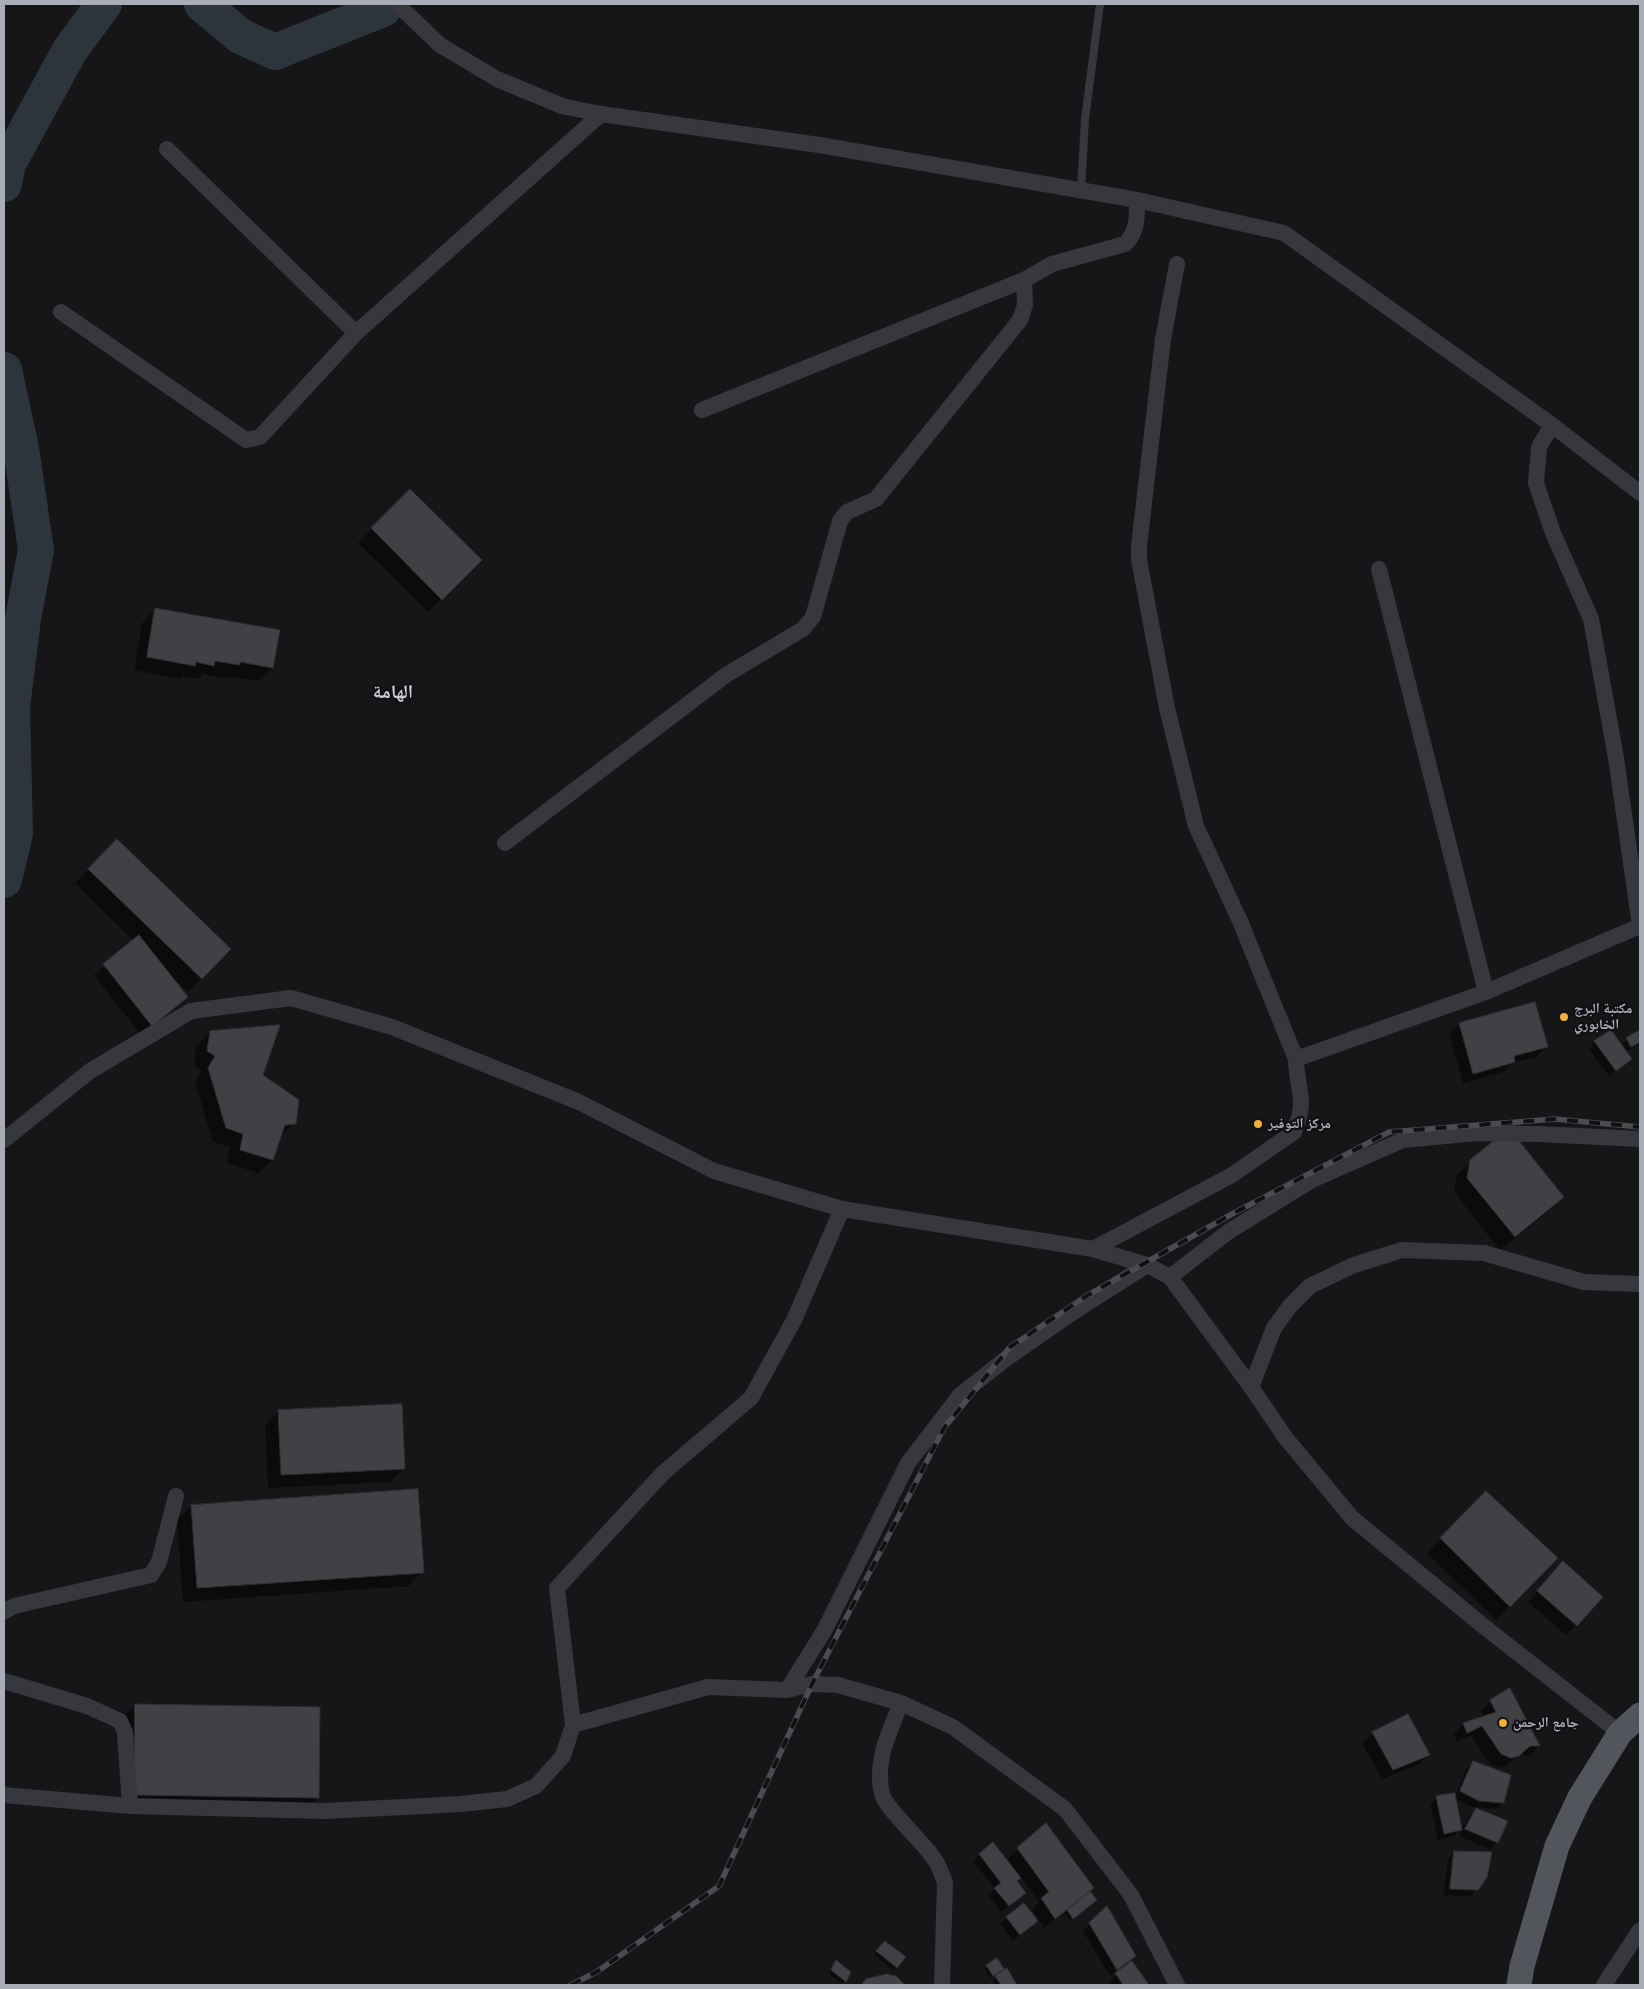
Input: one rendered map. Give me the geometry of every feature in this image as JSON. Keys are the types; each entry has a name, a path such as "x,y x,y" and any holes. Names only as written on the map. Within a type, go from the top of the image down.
{"main road":[{"path":"1519,1985 1522,1966 1557,1846 1580,1797 1620,1733 1640,1715"}],"street":[{"path":"397,4 440,45 497,79 562,106 601,114 819,145 1138,200 1284,233 1552,425 1640,493"},
{"path":"61,312 246,440 260,437 356,332 601,114"},
{"path":"167,149 356,332"},
{"path":"702,410 1024,280 1052,264 1126,244 1132,238 1137,225 1138,200"},
{"path":"1093,1248 1232,1175 1294,1132 1301,1104 1296,1059 1240,921 1196,826 1167,708 1139,560 1138,546 1163,339 1177,264"},
{"path":"506,842 726,676 803,629 813,617 840,522 847,512 876,499 1020,320 1025,305 1024,280"},
{"path":"1296,1059 1486,992 1640,926 1616,758 1591,619 1553,533 1536,483 1539,447 1552,425"},
{"path":"1379,569 1486,992"},
{"path":"4,1140 90,1071 191,1011 291,998 392,1027 579,1102 714,1171 842,1209 1093,1248 1118,1258 1147,1265 1170,1277 1286,1438 1352,1518 1482,1625 1620,1733"},
{"path":"1170,1277 1228,1232 1312,1180 1404,1140 1478,1133 1640,1139"},
{"path":"4,1795 130,1806 326,1811 461,1804 507,1799 536,1786 563,1756 572,1725 558,1588 663,1473 751,1398 794,1320 842,1209"},
{"path":"1251,1388 1274,1328 1290,1306 1310,1286 1354,1265 1402,1250 1484,1253 1584,1282 1640,1284"},
{"path":"787,1690 824,1631 908,1463 960,1395 1007,1358 1147,1265"},
{"path":"4,1612 14,1606 151,1575 159,1562 176,1496"},
{"path":"4,1681 87,1706 120,1721 125,1732 130,1806"},
{"path":"572,1725 708,1687 787,1690 812,1684 838,1685 901,1704 953,1727 1065,1809 1131,1895 1178,1985"},
{"path":"901,1704 884,1746 880,1773 883,1798 934,1858 945,1882 942,1985"},
{"path":"1604,1985 1640,1930"}],"lane":[{"path":"1081,190 1085,119 1100,4"}],"building":[{"path":"410,489 482,560 442,600 371,528"},
{"path":"155,608 280,630 273,668 240,662 240,665 215,661 214,666 196,662 195,666 147,657"},
{"path":"117,839 231,949 202,979 88,869"},
{"path":"139,935 188,997 152,1026 103,964"},
{"path":"1535,1002 1548,1047 1514,1056 1515,1062 1473,1074 1459,1023"},
{"path":"280,1025 263,1075 299,1100 296,1124 285,1125 273,1160 240,1150 243,1134 226,1128 208,1068 215,1056 207,1051 210,1031"},
{"path":"1611,1030 1632,1059 1616,1071 1594,1041"},
{"path":"1640,1030 1640,1042 1631,1047 1626,1038"},
{"path":"1500,1136 1515,1136 1564,1197 1515,1237 1467,1178 1470,1160"},
{"path":"402,1404 405,1469 281,1475 278,1410"},
{"path":"418,1489 424,1573 197,1588 191,1505"},
{"path":"1486,1491 1558,1558 1510,1607 1440,1538"},
{"path":"1563,1561 1603,1597 1577,1626 1537,1591"},
{"path":"1510,1688 1540,1746 1530,1746 1519,1756 1511,1758 1501,1754 1482,1726 1467,1733 1463,1723 1496,1712 1490,1700"},
{"path":"135,1704 320,1707 319,1798 134,1795"},
{"path":"1408,1714 1430,1755 1393,1770 1372,1732"},
{"path":"1473,1761 1511,1775 1504,1803 1479,1801 1460,1791"},
{"path":"1455,1793 1462,1830 1444,1834 1436,1796"},
{"path":"1476,1808 1508,1821 1498,1843 1465,1829"},
{"path":"1046,1823 1094,1888 1055,1919 1041,1898 1049,1892 1017,1848"},
{"path":"993,1842 1021,1878 1017,1881 1026,1893 1009,1906 994,1888 1001,1883 979,1854"},
{"path":"1454,1851 1492,1852 1487,1877 1478,1890 1450,1889"},
{"path":"1090,1891 1097,1900 1073,1919 1067,1910"},
{"path":"1024,1903 1038,1921 1020,1935 1006,1917"},
{"path":"1107,1906 1136,1956 1117,1970 1089,1923"},
{"path":"885,1941 906,1957 897,1968 876,1951"},
{"path":"997,1958 1004,1969 993,1976 986,1965"},
{"path":"836,1960 851,1972 846,1982 831,1970"},
{"path":"1132,1961 1149,1985 1123,1985 1115,1973"},
{"path":"1007,1968 1017,1985 1001,1985 995,1976"},
{"path":"887,1974 896,1976 905,1985 861,1985 866,1979"}],"waterway":[{"path":"4,184 8,164 70,50 104,4"},
{"path":"202,4 240,36 275,52 383,9"},
{"path":"4,370 21,448 36,550 23,619 12,707 15,833 4,880"}],"railway":[{"path":"571,1985 598,1971 719,1886 812,1684 944,1428 1010,1347 1088,1295 1232,1214 1389,1132 1555,1119 1640,1127"}],"place":[{"name":"مكتبة البرج الخابوري","path":"1564,1017"},
{"name":"مركز التوفير","path":"1258,1124"},
{"name":"جامع الرحمن","path":"1503,1723"}],"district":[{"name":"الهامة","path":"393,693"}]}
